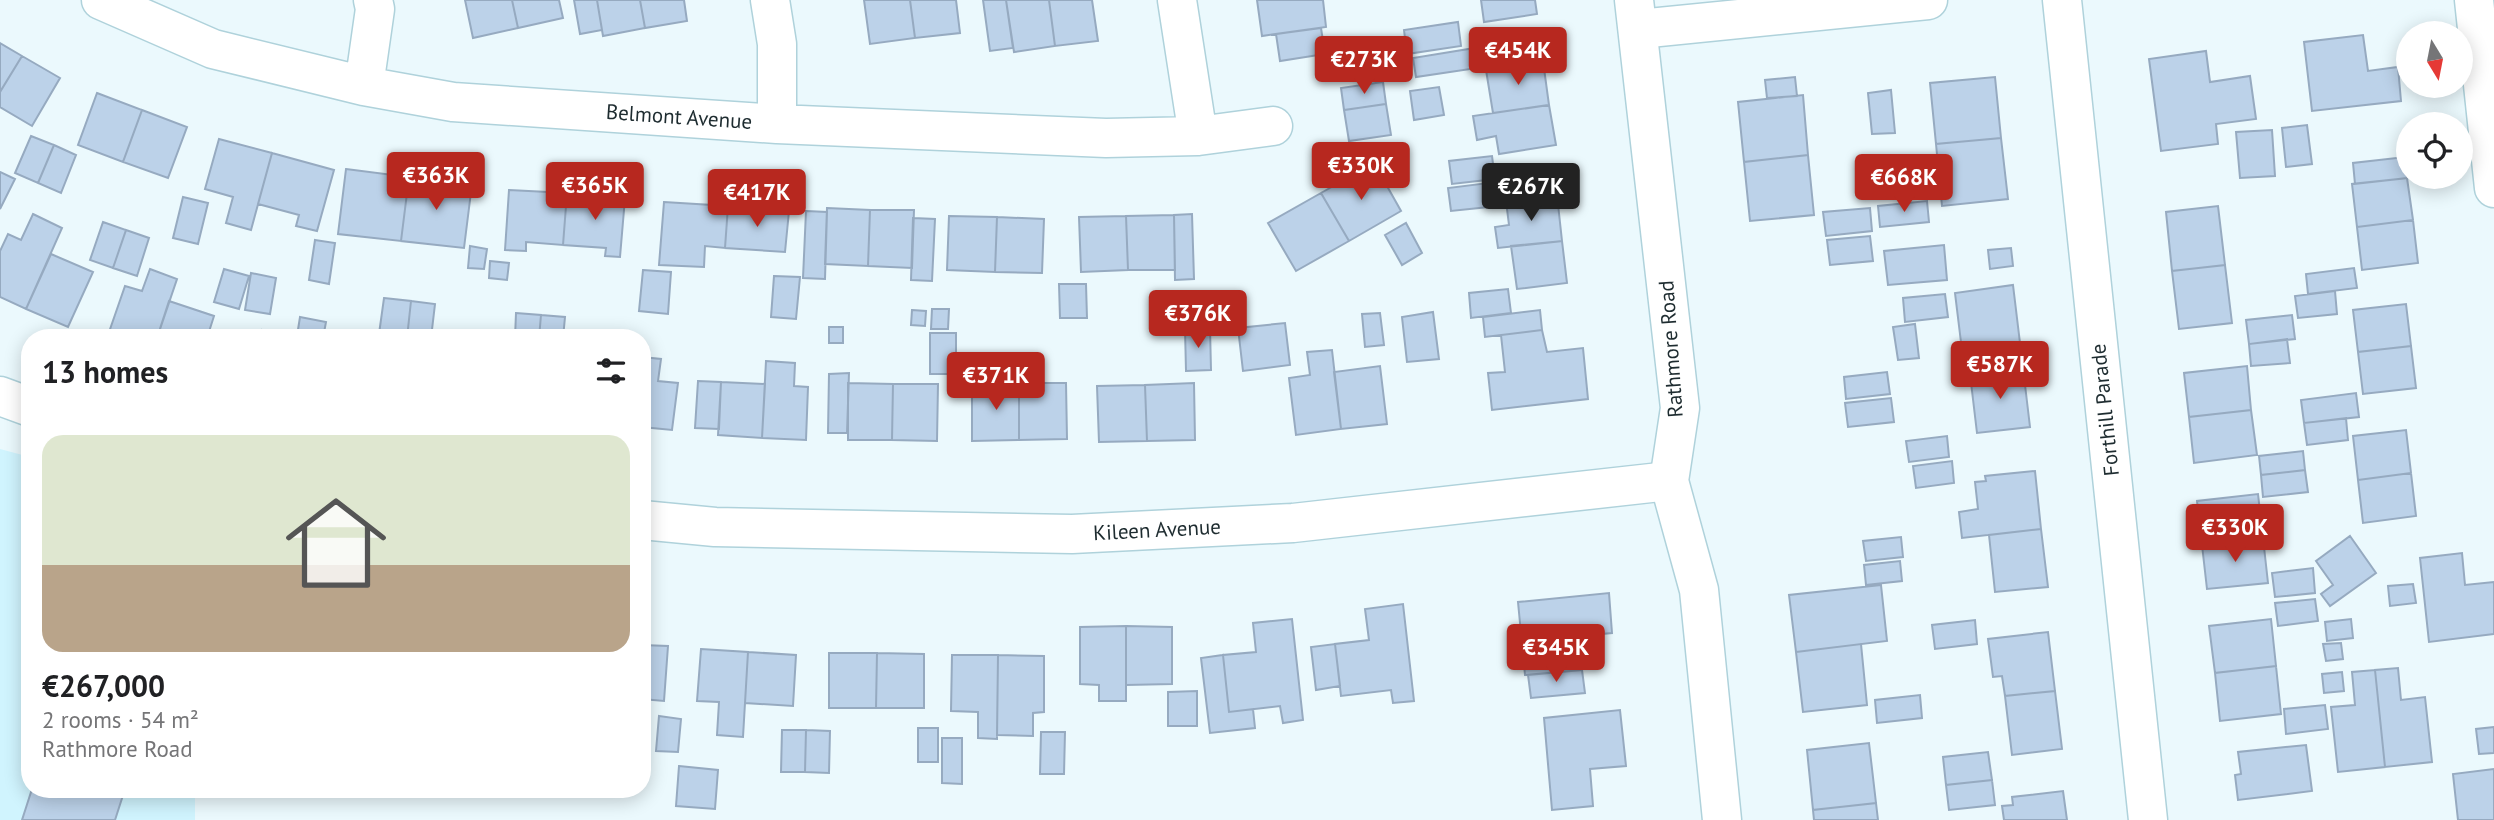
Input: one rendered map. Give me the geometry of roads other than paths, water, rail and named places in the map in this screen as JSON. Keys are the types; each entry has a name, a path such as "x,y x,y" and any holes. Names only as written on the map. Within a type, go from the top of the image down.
{"street":[{"name":"Belmont Avenue","path":"101,0 213,49 364,86 453,102 777,124 1105,138 1198,136 1273,126"},
{"path":"364,86 373,0"},
{"path":"771,0 777,44 777,124"},
{"path":"1177,0 1198,136"},
{"path":"1636,14 1928,0"},
{"name":"Forthill Parade","path":"2062,0 2148,820"},
{"path":"2474,0 2494,188"},
{"name":"Rathmore Road","path":"1636,14 1680,408 1669,481 1699,590 1722,820"},
{"path":"0,396 21,404"},
{"name":"Kileen Avenue","path":"651,521 715,527 1072,534 1293,523 1669,481"}]}
